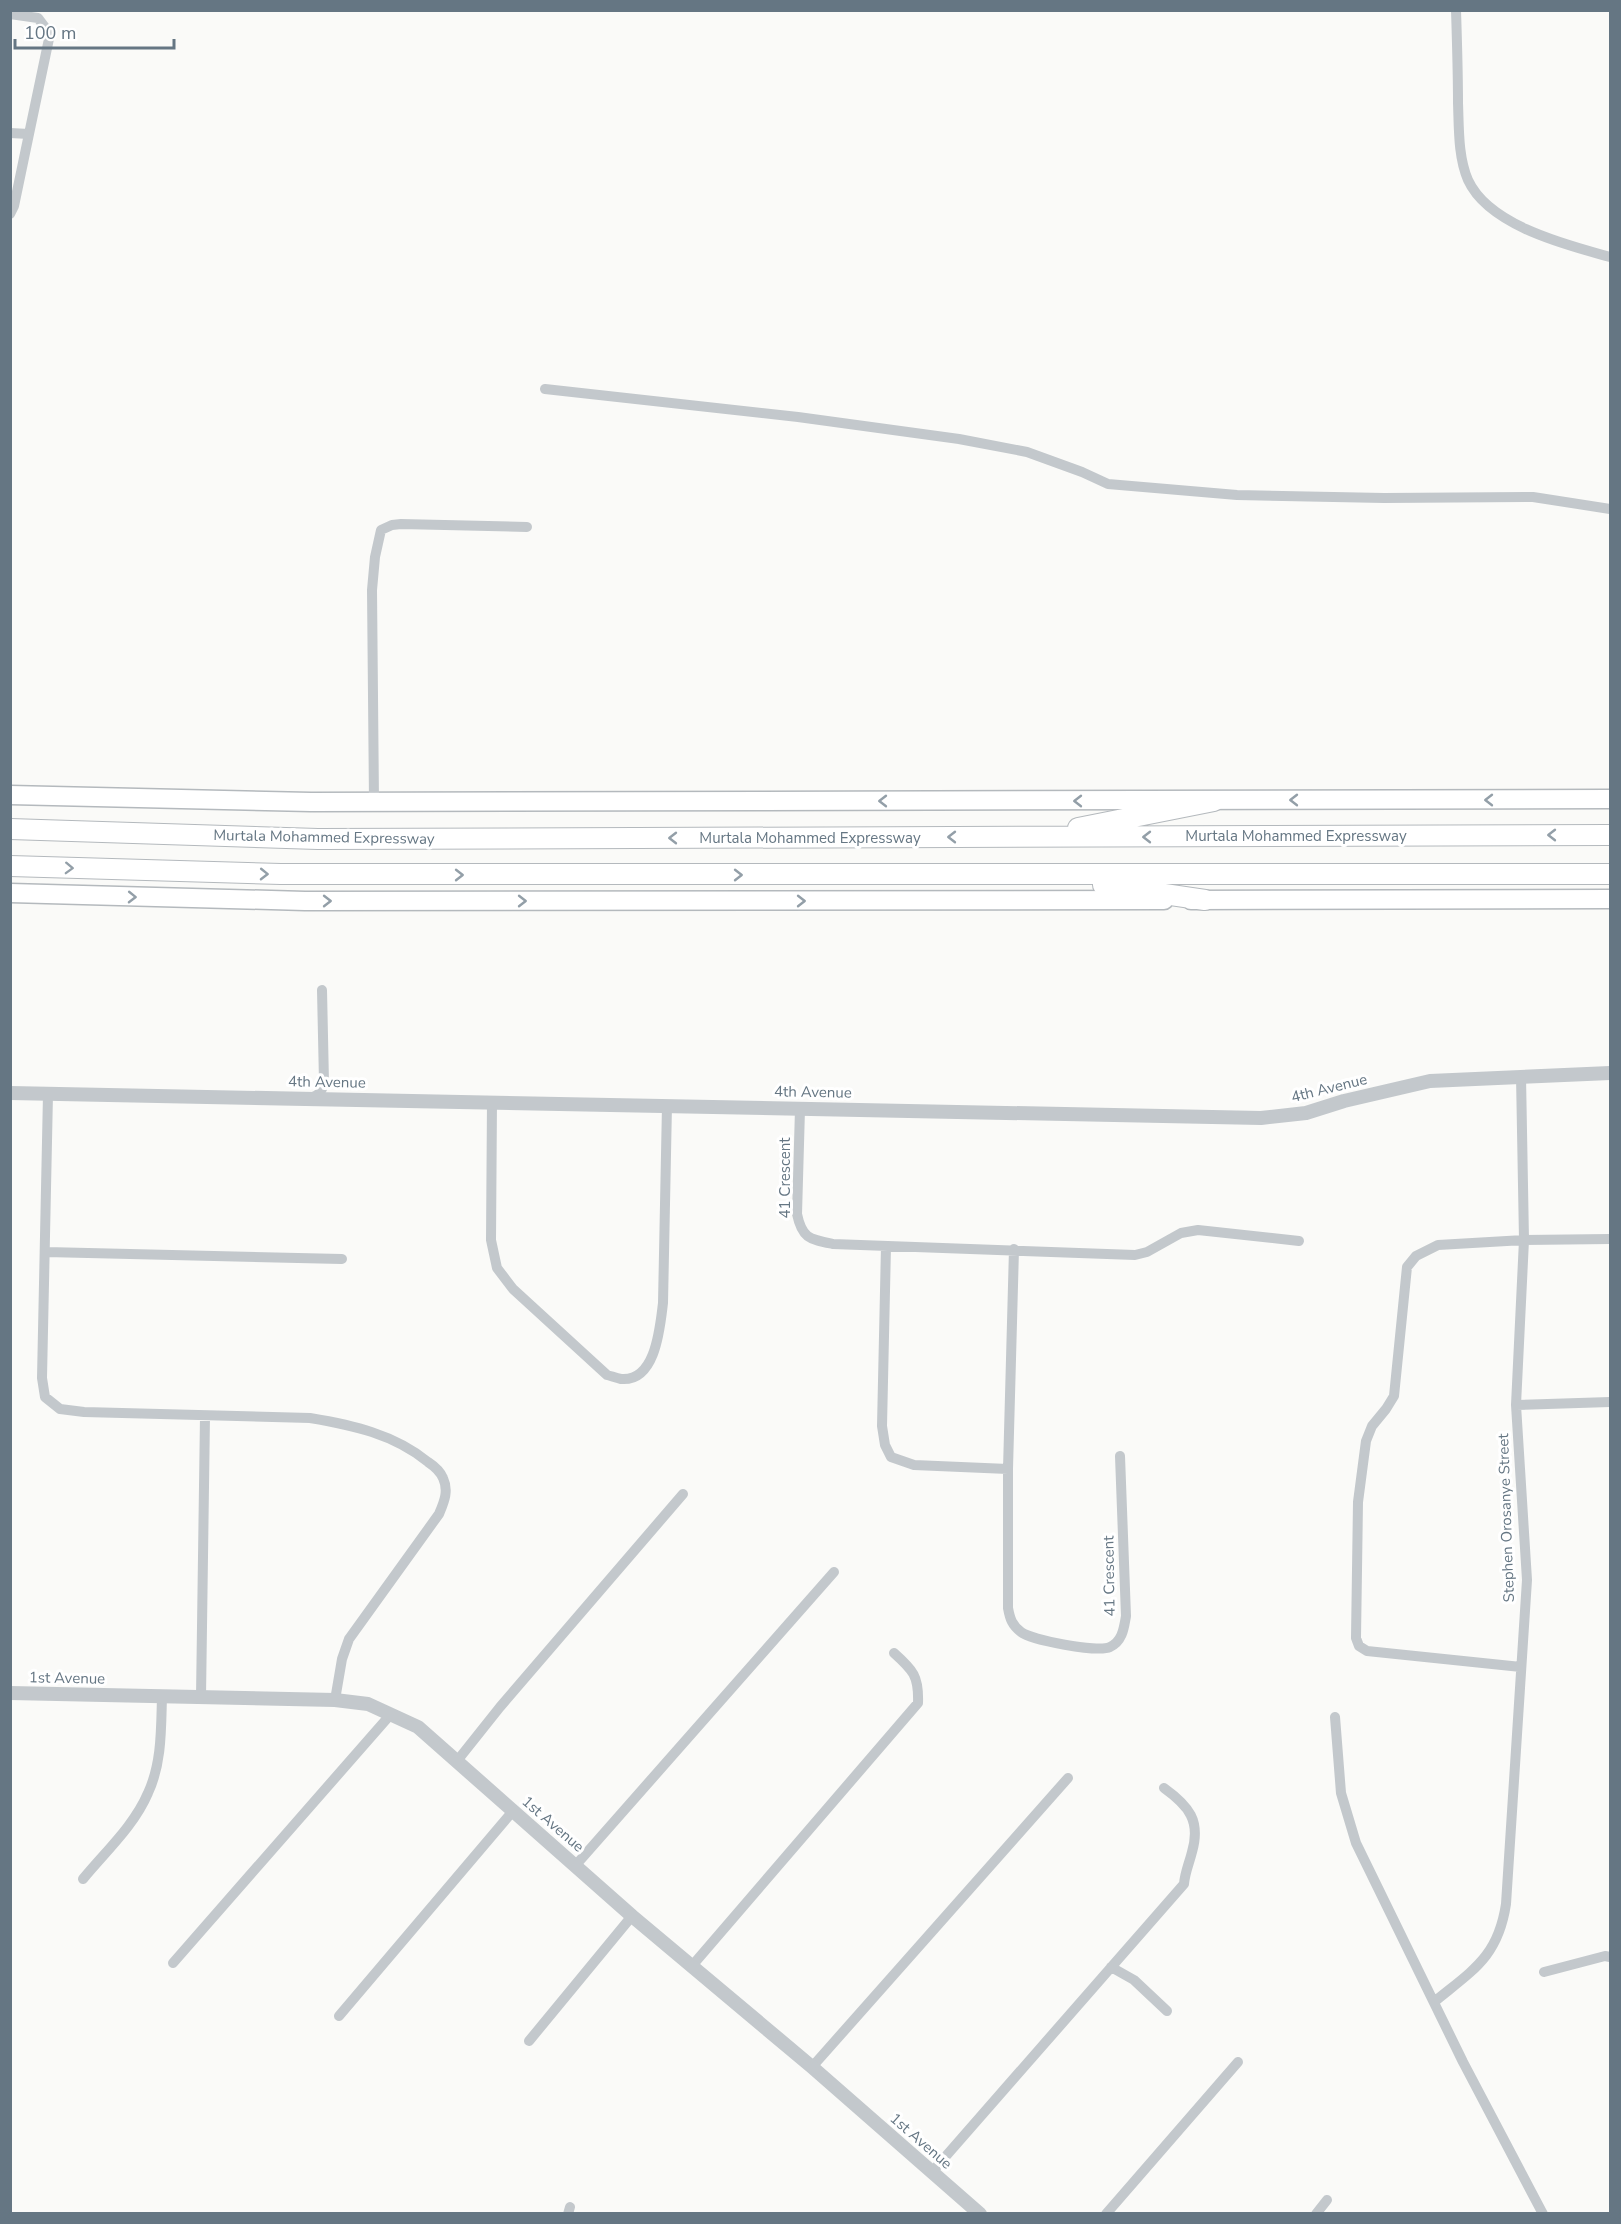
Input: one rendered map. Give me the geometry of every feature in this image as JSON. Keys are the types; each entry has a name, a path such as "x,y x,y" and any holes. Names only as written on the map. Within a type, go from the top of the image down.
{"highway":[{"path":"10,795 374,802 1611,799"},
{"path":"1035,837 1214,801"},
{"name":"Murtala Mohammed Expressway","path":"10,829 318,838 1611,835"},
{"path":"10,866 282,874 1611,874"},
{"path":"1041,875 1205,900"},
{"path":"10,893 304,901 1611,899"}],"street":[{"path":"1456,10 1459,134 1463,164 1469,182 1480,197 1518,226 1552,241 1611,257"},
{"path":"10,14 38,18 50,34 14,206 10,214"},
{"path":"10,133 29,134"},
{"path":"545,389 798,417 948,438 1027,452 1108,484 1237,495 1384,498 1533,497 1611,509"},
{"path":"374,802 372,590 375,557 381,530 401,524 527,528"},
{"path":"311,1098 323,1089 324,1082 322,990"},
{"name":"4th Avenue","path":"10,1093 1261,1118 1306,1113 1344,1101 1430,1081 1611,1073"},
{"name":"Stephen Orosanye Street","path":"1434,2002 1478,1965 1496,1943 1503,1926 1506,1904 1527,1581 1516,1405 1524,1240 1521,1076"},
{"path":"48,1094 42,1378 45,1397 60,1409 84,1412 310,1418 346,1424 383,1435 417,1452 443,1477 446,1499 439,1514 349,1639 342,1659 335,1700"},
{"path":"492,1101 490,1240 497,1268 513,1289 607,1374 621,1379 635,1376 646,1366 654,1353 660,1331 663,1303 666,1105"},
{"name":"41 Crescent","path":"800,1109 797,1214 801,1230 814,1240 833,1244 1135,1255 1158,1247 1181,1233 1198,1230 1299,1241"},
{"path":"1521,1667 1367,1652 1359,1646 1356,1638 1358,1502 1366,1441 1372,1426 1386,1410 1394,1396 1407,1267 1416,1256 1438,1245 1524,1240 1611,1239"},
{"path":"886,1246 882,1426 885,1445 891,1457 914,1465 1008,1469"},
{"name":"41 Crescent","path":"1014,1249 1008,1469 1008,1608 1011,1623 1023,1634 1091,1649 1109,1648 1118,1641 1123,1633 1126,1616 1120,1456"},
{"path":"46,1252 342,1259"},
{"path":"1516,1405 1611,1402"},
{"path":"201,1697 205,1416"},
{"path":"457,1761 500,1707 683,1494"},
{"path":"575,1866 834,1572"},
{"path":"691,1967 918,1703 918,1688 914,1674 894,1653"},
{"name":"1st Avenue","path":"10,1693 335,1700 368,1704 418,1726 632,1916 812,2067 980,2214"},
{"path":"83,1879 136,1816 149,1792 158,1762 162,1696"},
{"path":"173,1963 391,1713"},
{"path":"1335,1717 1341,1793 1356,1843 1463,2062 1543,2214"},
{"path":"812,2067 1068,1778"},
{"path":"932,2172 1184,1884 1185,1872 1195,1842 1196,1824 1180,1800 1164,1788"},
{"path":"339,2016 513,1811"},
{"path":"529,2041 632,1916"},
{"path":"1544,1972 1605,1956 1611,1957"},
{"path":"1112,1967 1134,1980 1167,2011"},
{"path":"1106,2214 1238,2062"},
{"path":"1316,2214 1326,2200"}]}
